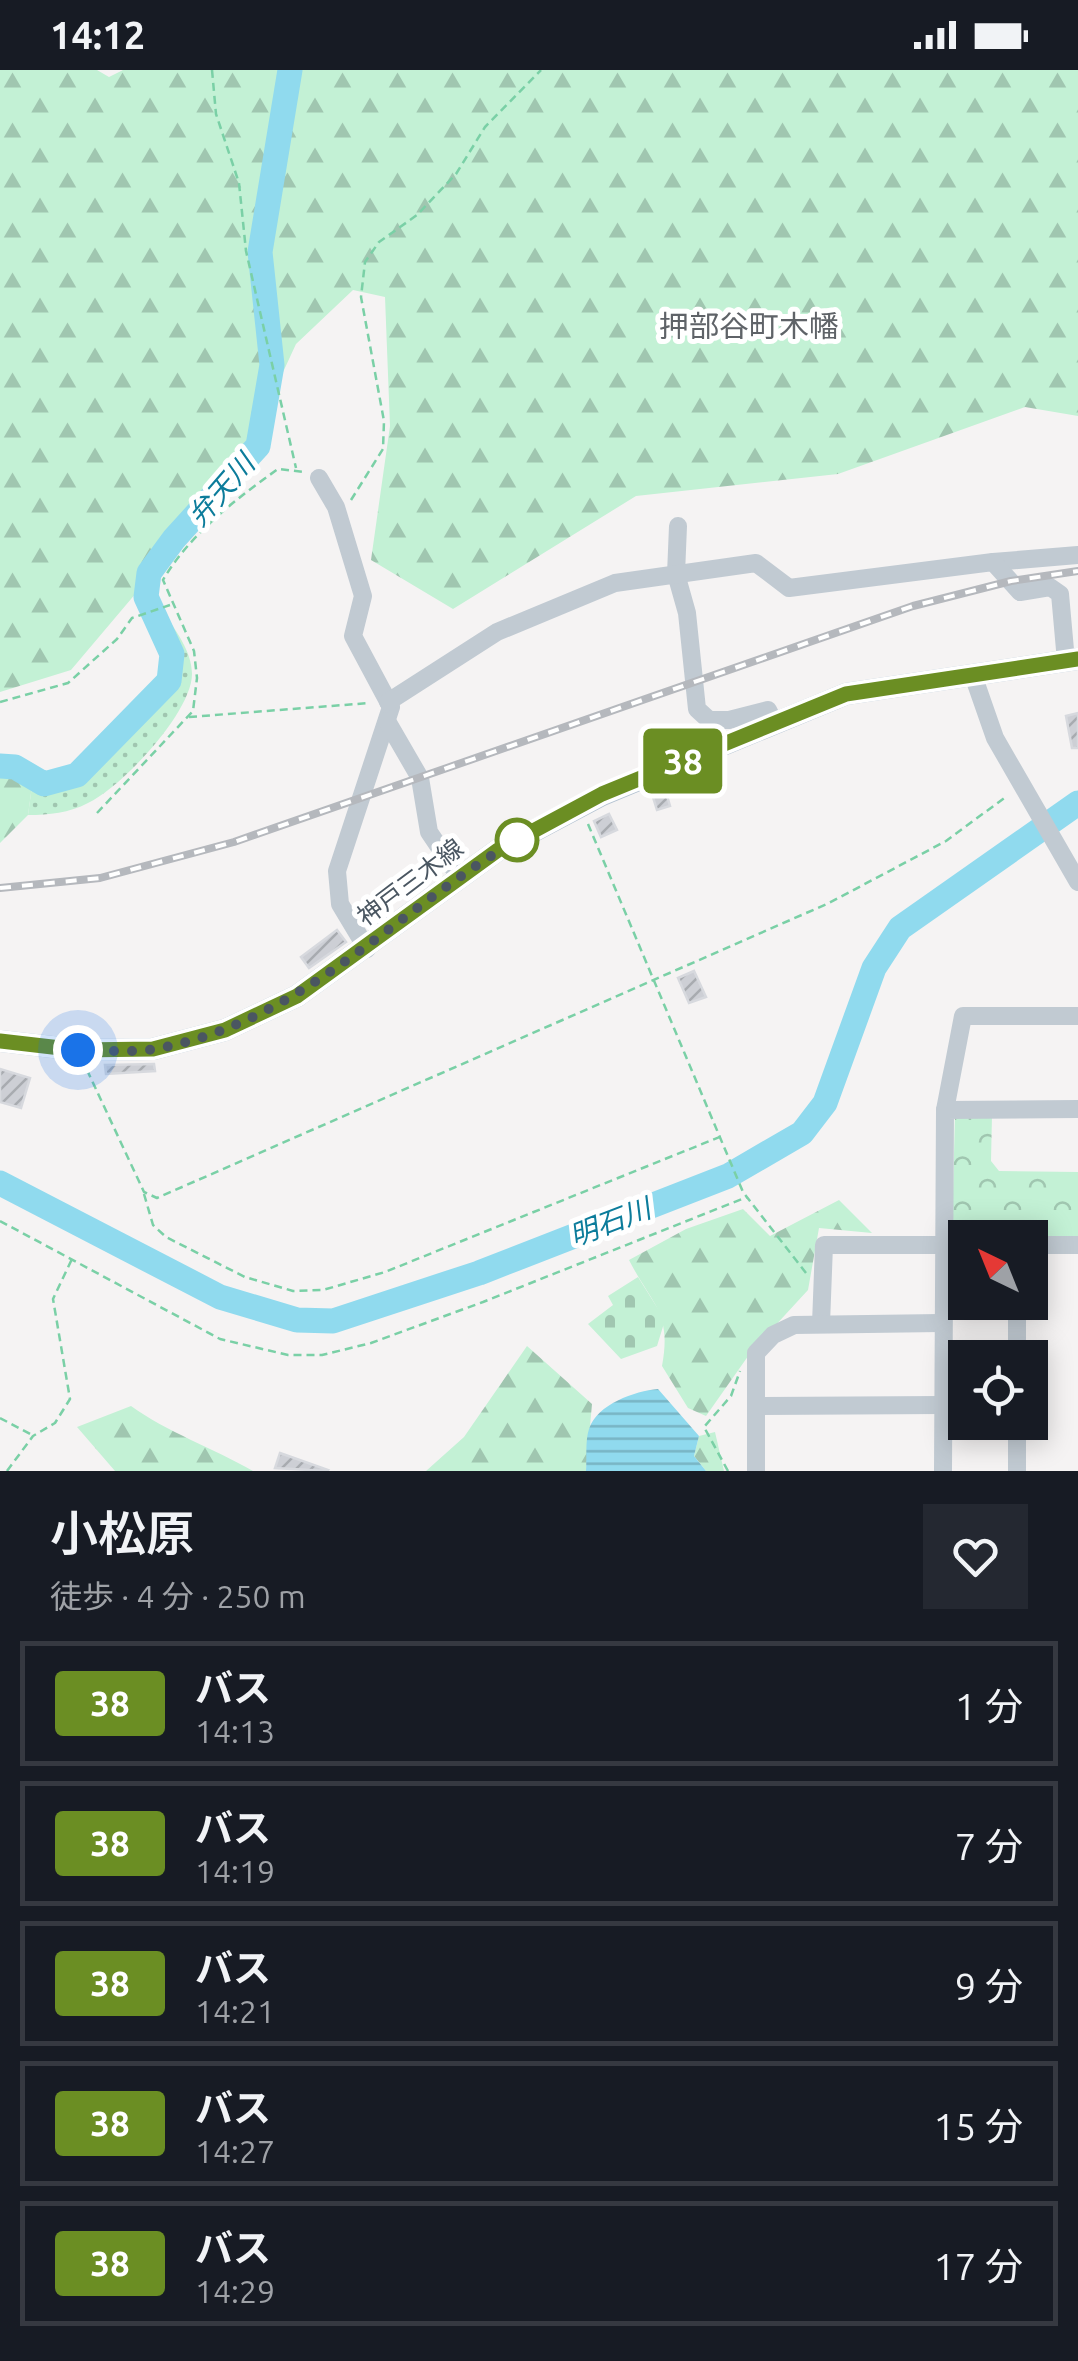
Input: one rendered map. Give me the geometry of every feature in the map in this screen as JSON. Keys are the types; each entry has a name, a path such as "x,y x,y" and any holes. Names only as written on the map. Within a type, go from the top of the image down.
{"main road":[{"name":"神戸三木線","path":"0,1041 78,1050 153,1049 225,1030 297,996 498,850 580,804 846,694 1072,660"}],"street":[{"path":"320,478 339,518 363,596 353,636 420,778 429,832 460,878"},
{"path":"678,526 676,574 687,613 696,709 709,720 729,720 768,710 775,724"},
{"path":"367,948 340,904 337,870 387,711 496,632 615,583 756,563 790,588 1078,555"},
{"path":"994,562 1020,592 1050,587 1060,594 1072,660"},
{"path":"973,675 994,738 1020,786 1074,862 1078,882"},
{"path":"943,1471 945,1110 963,1016 1078,1016"},
{"path":"945,1110 1078,1109"},
{"path":"1048,1245 1078,1244"},
{"path":"821,1324 824,1245 948,1245"},
{"path":"756,1471 756,1354 774,1335 794,1325 941,1323"},
{"path":"756,1406 942,1404"},
{"path":"1017,1440 1017,1471"}],"path":[{"path":"212,70 216,114 239,184 246,250 296,468"},
{"path":"339,518 382,448 384,422 361,297 365,262 379,242 417,215 456,174 485,127 540,70"},
{"path":"97,813 193,711 197,678 194,650 170,605 163,580 174,561 243,494 278,469 296,468 320,478"},
{"path":"0,702 68,683 118,639 132,618 170,605"},
{"path":"187,718 387,711"},
{"path":"144,1192 157,1198 654,976 829,903 946,842 1020,786"},
{"path":"580,804 728,1148 743,1192 768,1224"},
{"path":"78,1050 144,1192 154,1225 166,1236 244,1277 294,1291 323,1290 384,1272 722,1136"},
{"path":"0,1220 220,1339 288,1355 322,1355 371,1343 483,1302 747,1197"},
{"path":"8,1471 33,1436 55,1423 70,1398 54,1299 72,1260"},
{"path":"0,1418 33,1436"}],"green space":[{"path":"0,70 97,70 109,77 123,70 1078,70 1078,416 1025,407 838,474 636,496 453,609 371,560 390,426 385,297 353,290 296,344 235,476 71,670 0,692"},
{"path":"163,611 191,665 189,690 181,708 153,747 102,794 66,811 28,815 32,786 54,790 87,774 125,742 158,706 177,665 172,643 158,615"},
{"path":"0,771 32,786 28,815 0,843"},
{"path":"955,1114 992,1115 991,1161 999,1171 1078,1172 1078,1242 1048,1241 1048,1220 952,1220"},
{"path":"839,1200 872,1233 819,1228 808,1290 751,1352 706,1416 688,1408 662,1366 662,1321 629,1260 686,1229 743,1209 770,1236"},
{"path":"638,1277 665,1320 657,1346 621,1359 588,1324 613,1305 608,1296"},
{"path":"527,1346 592,1404 586,1471 426,1471 464,1437"},
{"path":"131,1406 253,1471 115,1471 77,1427"},
{"path":"715,1432 724,1471 706,1471 694,1456 699,1436"}],"water":[{"path":"658,1389 699,1436 694,1456 706,1471 586,1471 588,1434 600,1412 628,1396"}],"building":[{"path":"1078,713 1078,748 1072,748 1066,716"},
{"path":"665,789 670,806 657,810 652,794"},
{"path":"609,814 617,830 601,837 594,821"},
{"path":"337,930 346,942 309,968 301,957"},
{"path":"694,971 706,997 689,1003 678,978"},
{"path":"154,1064 155,1071 106,1074 105,1065"},
{"path":"0,1069 30,1078 21,1108 0,1102"},
{"path":"280,1453 328,1470 275,1468"}],"waterway":[{"name":"弁天川","path":"0,766 15,767 44,784 77,775 169,681 172,654 146,597 149,573 174,539 258,446 272,365 260,252 290,70"},
{"name":"明石川","path":"0,1183 220,1297 297,1320 333,1321 479,1273 728,1176 802,1133 825,1103 874,968 900,928 1078,803"}],"railway":[{"path":"0,888 100,878 234,842 913,606 1011,581 1078,571"}],"bus line":[{"name":"38","path":"0,1041 78,1050 153,1049 225,1030 297,996 498,850 602,794 846,694 1078,659"}],"district":[{"name":"押部谷町木幡","path":"749,327"}],"route":[{"path":"78,1050 153,1049 225,1030 297,996 498,850 526,835 517,840"}]}
